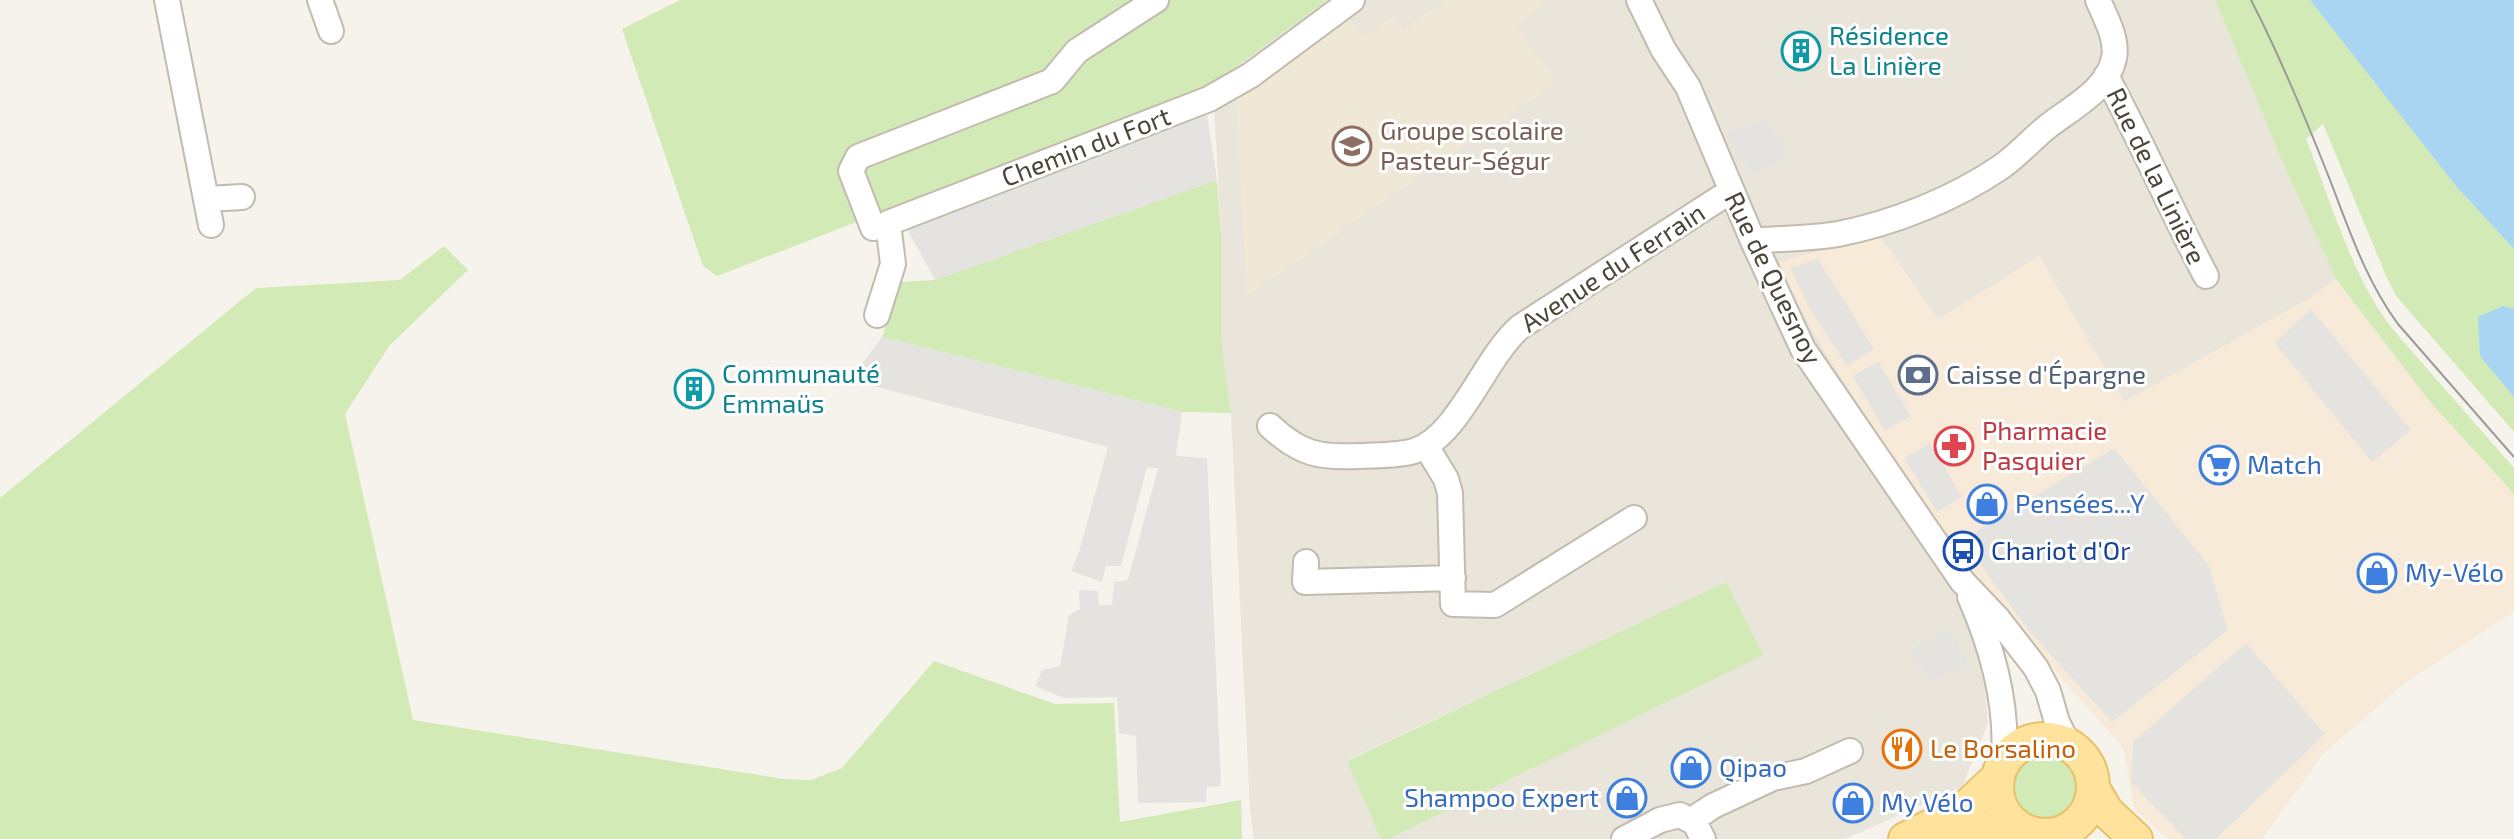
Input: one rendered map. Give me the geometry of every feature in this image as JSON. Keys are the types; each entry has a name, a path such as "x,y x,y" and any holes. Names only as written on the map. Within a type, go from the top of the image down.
{"main road":[{"path":"1905,839 1964,809 2018,746 2037,739 2052,739 2076,749 2087,763 2093,788 2107,812 2136,839"},
{"path":"2001,769 1997,794 2002,810 2012,822 2026,831"},
{"path":"1949,839 1986,828 2043,835 2061,832 2072,827 2084,815 2092,800 2093,788"},
{"path":"2061,832 2097,839"}],"street":[{"path":"167,0 211,225"},
{"path":"320,0 331,31"},
{"path":"873,228 851,171 858,157 1052,81 1077,51 1156,0"},
{"name":"Chemin du Fort","path":"877,315 893,264 888,223 1209,99 1251,75 1352,0"},
{"name":"Rue de Quesnoy","path":"1639,0 1663,49 1688,87 1803,349 1962,581 1998,619 2036,668 2068,744"},
{"name":"Rue de la Linière","path":"1753,241 1824,236 1896,218 1946,198 1991,174 2088,96 2106,76 2114,62 2114,46 2098,0"},
{"name":"Rue de la Linière","path":"2106,76 2206,276"},
{"name":"Avenue du Ferrain","path":"1426,446 1451,422 1502,345 1520,327 1732,193"},
{"path":"207,199 242,197"},
{"path":"1270,426 1304,452 1320,456 1401,454 1426,446 1446,479 1450,493 1453,604 1495,605 1634,518"},
{"path":"1306,562 1305,582 1453,578"},
{"name":"Rue de Quesnoy","path":"1962,581 1981,624 1997,674 2004,717 2001,769"},
{"path":"1624,839 1680,815 1701,833 1713,806 1773,778 1806,771 1850,751"}],"shaded area":[{"path":"1327,0 2215,0 2283,163 2336,279 2310,298 2124,402 2039,256 1938,320 1879,235 1780,262 1824,350 1931,516 1983,661 1988,723 1962,787 1845,839 1389,839 1762,655 1726,583 1347,760 1381,839 1254,839 1231,413 1221,338 1221,234 1213,84"},
{"name":"Groupe scolaire Pasteur-Ségur","path":"1446,0 1550,0 1516,25 1557,82 1247,296 1236,101 1349,20 1362,36 1393,16 1404,30"},
{"path":"1207,115 1217,180 935,280 906,227"},
{"path":"1768,119 1789,157 1751,175 1726,132"},
{"path":"1879,235 1938,320 2039,256 2124,402 2310,298 2336,279 2431,403 2514,497 2514,612 2405,683 2323,754 2262,839 2168,839 2134,809 2124,751 2119,743 1971,577 1824,350 1780,262"},
{"path":"1818,259 1874,349 1847,366 1810,309 1790,268"},
{"path":"2311,309 2411,430 2372,462 2275,343"},
{"path":"882,337 1182,412 1176,456 1207,458 1221,786 1207,787 1206,802 1138,803 1136,736 1119,733 1117,697 1064,698 1035,686 1042,670 1060,666 1069,615 1080,609 1079,590 1098,591 1099,605 1112,605 1114,582 1128,580 1158,468 1147,467 1121,566 1106,566 1102,582 1071,571 1108,447 850,380"},
{"path":"1878,361 1911,416 1885,431 1853,376"},
{"path":"1930,443 1962,497 1937,512 1904,458"},
{"path":"2114,448 2209,566 2228,630 2112,722 2031,633 1962,540"},
{"path":"1950,629 1968,663 1929,683 1911,649"},
{"path":"2246,643 2325,734 2216,839 2186,839 2131,782 2133,742"}],"green space":[{"path":"680,0 1327,0 1213,84 717,276 703,266 622,29"},
{"path":"2215,0 2310,0 2458,188 2514,249 2514,432 2397,297 2323,124 2306,139 2344,240 2380,312 2514,468 2514,497 2431,403 2336,279 2283,163"},
{"path":"1217,180 1221,234 1221,338 1231,413 1182,412 882,337 902,282 935,280"},
{"path":"444,246 468,270 390,345 345,414 413,720 784,779 811,780 842,768 934,661 1055,704 1114,703 1120,822 1241,800 1242,839 0,839 0,498 256,288 400,280"},
{"path":"1726,582 1763,655 1389,839 1381,839 1347,761"},
{"path":"2045,753 2069,763 2079,787 2069,811 2045,821 2021,811 2011,787 2021,763"}],"water":[{"path":"2310,0 2514,0 2514,249 2456,186"},
{"path":"2503,306 2514,309 2514,397 2480,356 2478,317"}],"tram line":[{"path":"2251,0 2293,89 2351,236 2377,290 2398,324 2514,457"}],"place":[{"name":"Résidence La Linière","path":"1801,51"},
{"name":"Groupe scolaire Pasteur-Ségur","path":"1352,146"},
{"name":"Caisse d'Épargne","path":"1918,375"},
{"name":"Communauté Emmaüs","path":"694,389"},
{"name":"Pharmacie Pasquier","path":"1954,446"},
{"name":"Match","path":"2219,465"},
{"name":"Pensées...Y","path":"1987,504"},
{"name":"Chariot d'Or","path":"1963,551"},
{"name":"My-Vélo","path":"2377,573"},
{"name":"Le Borsalino","path":"1902,749"},
{"name":"Qipao","path":"1691,768"},
{"name":"Shampoo Expert","path":"1627,798"},
{"name":"My Vélo","path":"1853,803"}]}
